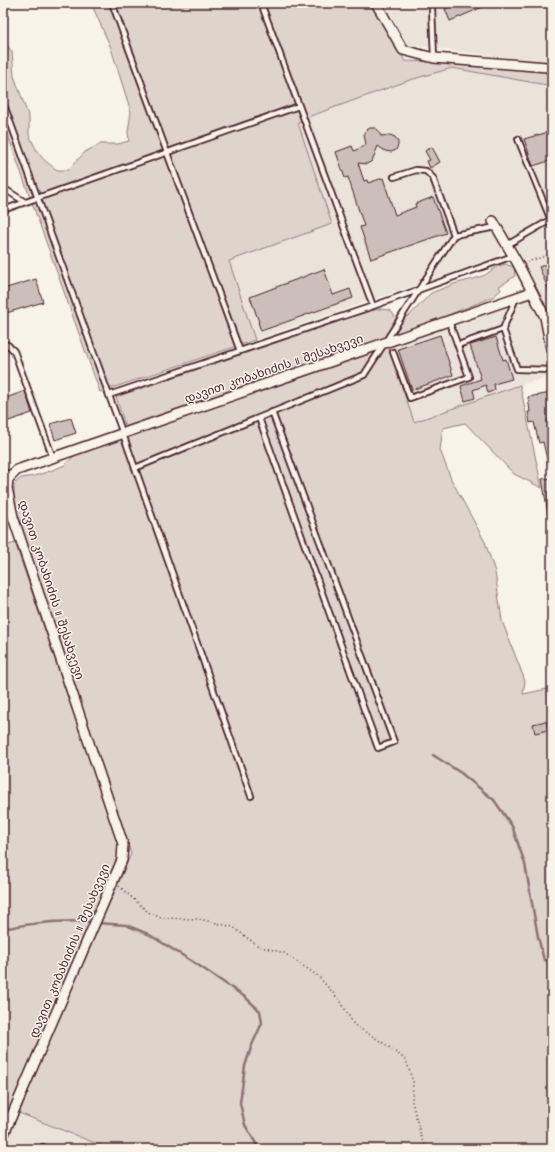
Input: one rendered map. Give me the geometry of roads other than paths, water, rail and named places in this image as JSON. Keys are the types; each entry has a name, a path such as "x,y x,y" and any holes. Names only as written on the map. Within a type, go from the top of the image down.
{"street":[{"path":"376,3 404,50 434,58 547,67 552,70"},
{"path":"495,224 519,266 545,317 552,354"},
{"name":"დავით კობახიძის II შესახვევი","path":"3,1136 122,860 123,844 13,517 7,488 8,479 17,470 532,292"}],"lane":[{"path":"112,3 240,351"},
{"path":"261,3 373,306"},
{"path":"432,8 434,58"},
{"path":"3,102 123,434 251,796"},
{"path":"3,210 299,106"},
{"path":"507,245 552,221 518,139"},
{"path":"394,177 416,170 426,172 433,178 454,234"},
{"path":"3,188 26,202"},
{"path":"135,468 364,375 386,343 454,234 495,224"},
{"path":"109,395 373,306 513,256"},
{"path":"516,298 503,329 517,369 552,370"},
{"path":"393,352 410,398 469,377 449,321"},
{"path":"458,345 503,329"},
{"path":"3,344 8,345 14,351 53,458"},
{"path":"259,418 378,748 394,742 272,412"},
{"path":"3,475 17,470"}],"waterway":[{"path":"433,755 461,773 494,800 512,826 525,864 538,937 544,960 552,961"},
{"path":"3,929 47,922 92,922"},
{"path":"97,923 126,925 148,934 198,965 245,997 260,1011 262,1023 252,1045 245,1066 240,1103 245,1125 260,1149"}]}
